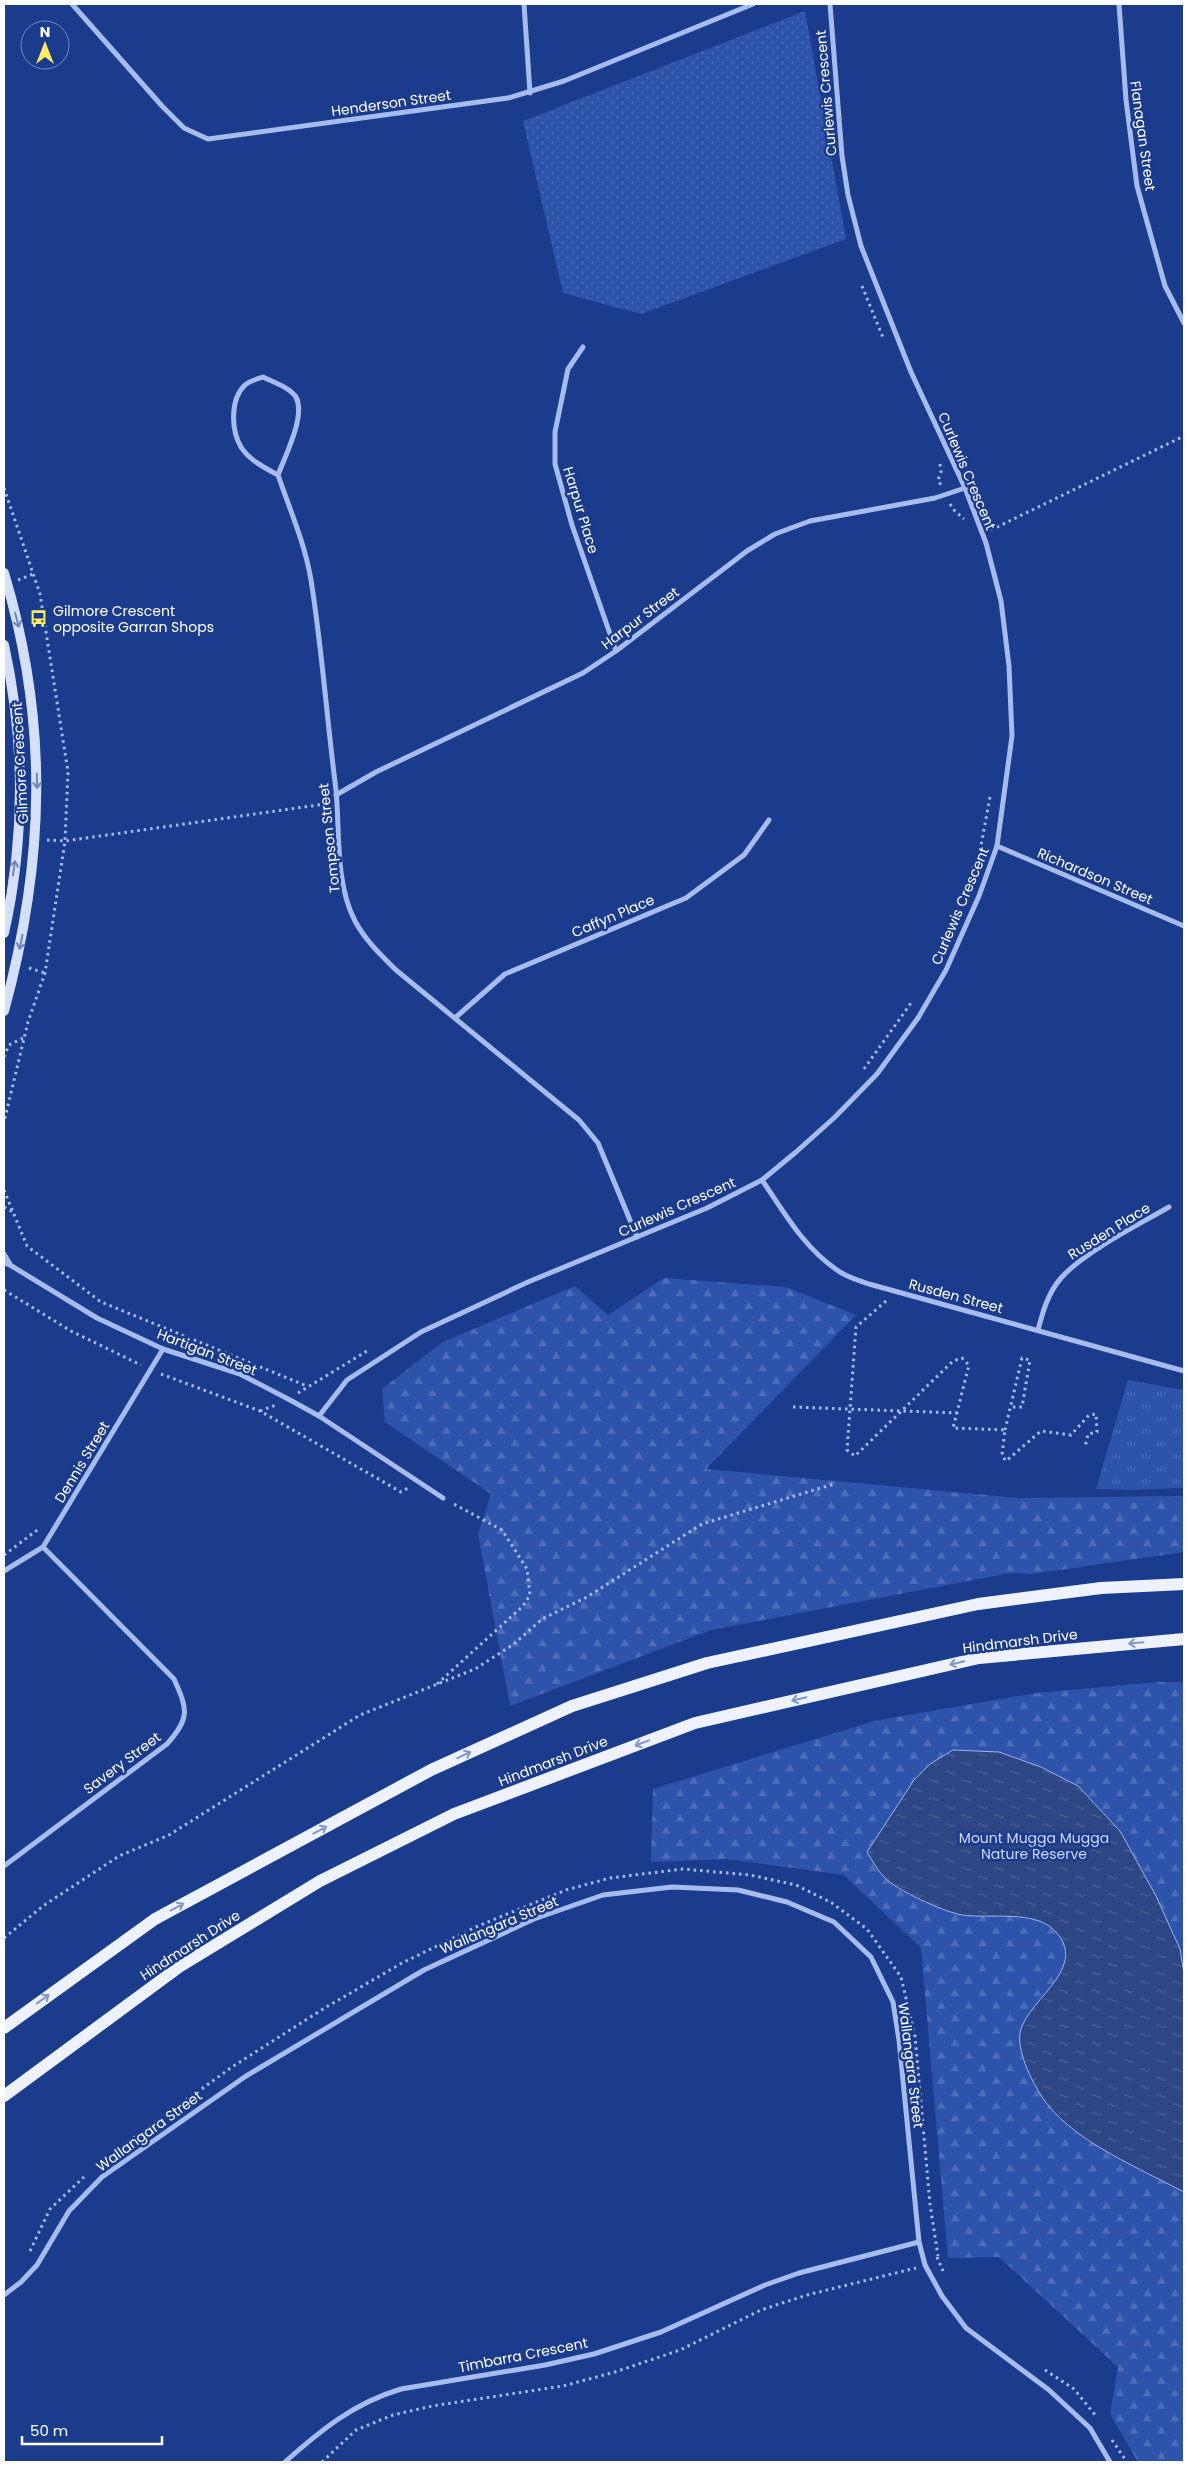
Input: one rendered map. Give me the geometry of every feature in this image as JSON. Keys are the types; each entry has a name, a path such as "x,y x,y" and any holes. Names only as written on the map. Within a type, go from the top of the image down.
{"main road":[{"path":"4,2028 155,1919 431,1770 572,1706 707,1663 978,1604 1101,1588 1184,1584"},
{"name":"Hindmarsh Drive","path":"4,2096 179,1967 320,1881 454,1814 695,1723 979,1658 1184,1639"}],"street":[{"name":"Henderson Street","path":"72,4 167,112 184,128 208,139 508,98 564,81 753,4"},
{"path":"524,4 530,92"},
{"name":"Curlewis Crescent","path":"319,1416 347,1380 421,1332 528,1282 707,1208 762,1180 835,1117 877,1074 918,1018 946,970 979,896 997,846 1012,736 1010,666 1001,601 982,534 964,488 911,372 861,246 848,195 842,156 830,4"},
{"name":"Flanagan Street","path":"1119,4 1126,100 1137,186 1165,286 1184,323"},
{"name":"Harpur Place","path":"583,347 568,369 555,432 555,464 572,525 616,651"},
{"path":"263,377 280,384 296,397 298,408 298,425 278,475 258,464 241,447 235,425 235,399 246,384 263,377"},
{"name":"Tompson Street","path":"278,475 302,542 311,579 346,894 354,920 372,946 396,970 579,1120 598,1143 637,1237"},
{"name":"Harpur Street","path":"336,795 376,772 583,673 616,651 747,551 775,534 810,521 946,495 964,488"},
{"name":"Gilmore Crescent","path":"4,573 19,624 31,696 37,800 36,840 26,922 4,1011"},
{"name":"Gilmore Crescent","path":"4,645 14,703 20,776 18,839 4,933"},
{"name":"Caffyn Place","path":"455,1018 505,974 686,898 744,855 768,820"},
{"name":"Richardson Street","path":"997,846 1184,926"},
{"name":"Rusden Street","path":"762,1180 795,1228 816,1254 838,1271 869,1284 896,1292 1184,1371"},
{"name":"Rusden Place","path":"1038,1330 1046,1301 1060,1278 1078,1262 1169,1207"},
{"path":"4,1254 10,1265"},
{"name":"Hartigan Street","path":"4,1263 97,1318 164,1349 240,1374 319,1416 442,1498"},
{"name":"Dennis Street","path":"4,1571 43,1546 164,1349"},
{"name":"Savery Street","path":"4,1866 167,1744 182,1727 184,1703 174,1679 43,1546"},
{"name":"Wallangara Street","path":"4,2295 37,2266 69,2211 102,2178 246,2076 424,1970 534,1919 603,1895 672,1887 738,1890 787,1902 834,1922 871,1958 893,2002 899,2040 919,2242 925,2264 942,2296 966,2328 1049,2390 1090,2428 1110,2462"},
{"name":"Timbarra Crescent","path":"285,2462 338,2417 378,2395 401,2388 545,2365 594,2354 661,2332 765,2285 799,2273 919,2242"}],"path":[{"path":"860,280 887,348"},
{"path":"982,534 1184,436"},
{"path":"936,455 941,472 938,480 954,510 966,521"},
{"path":"4,488 40,594 68,772 65,841 45,973 25,1037 4,1122"},
{"path":"939,952 980,851 992,787"},
{"path":"65,841 336,802"},
{"path":"860,1074 917,996"},
{"path":"4,1057 9,1046 25,1037"},
{"path":"4,1190 27,1246 101,1302 307,1386"},
{"path":"4,1207 13,1212"},
{"path":"4,1290 71,1330 151,1370 260,1411 401,1492 417,1483"},
{"path":"896,1292 856,1327 847,1450 855,1456 953,1361 962,1358 969,1365 953,1428 1005,1430"},
{"path":"1011,1407 1022,1407 1030,1360 1022,1358 1005,1430 1002,1456 1006,1461 1041,1431 1071,1435 1089,1415 1096,1414 1097,1432 1088,1434 1085,1447"},
{"path":"793,1407 957,1413"},
{"path":"4,1938 43,1906 119,1856 169,1835 360,1715 475,1669 514,1644 542,1619 587,1597 702,1524 834,1484"},
{"path":"435,1686 523,1606 530,1595 527,1569 502,1530 442,1498"},
{"path":"122,2147 232,2066 323,2009 402,1963 478,1926 566,1890 610,1878 683,1869 750,1875 796,1885 832,1903 866,1929 901,1977 915,2036 930,2204 938,2256 946,2278"},
{"path":"24,2259 50,2209 85,2176"},
{"path":"322,2462 356,2430 393,2415 432,2406 563,2386 615,2372 680,2350 761,2310 807,2295 925,2264 938,2256"},
{"path":"1038,2365 1074,2390 1098,2419"},
{"path":"1108,2433 1127,2462"}],"green space":[{"path":"805,11 846,239 641,314 563,293 523,121"},
{"path":"664,1278 786,1287 856,1315 706,1469 1019,1498 1184,1496 1184,1552 1032,1574 1010,1573 711,1630 510,1706 478,1534 491,1494 385,1422 382,1389 443,1342 575,1286 608,1315"},
{"path":"1128,1380 1184,1390 1184,1488 1096,1489"},
{"name":"Mount Mugga Mugga Nature Reserve","path":"1158,1682 1184,1682 1184,2462 1138,2462 1110,2414 1118,2367 999,2257 948,2258 921,1948 844,1875 727,1859 651,1862 653,1789 874,1721 1036,1693"}],"water":[{"path":"953,1750 999,1752 1041,1767 1078,1786 1120,1831 1156,1896 1180,1949 1184,1974 1184,2192 1111,2154 1076,2131 1048,2105 1032,2079 1020,2047 1021,2029 1027,2017 1062,1970 1065,1958 1064,1945 1056,1932 1037,1920 1012,1916 962,1915 933,1905 909,1894 890,1882 879,1871 867,1852 914,1780 930,1764"}],"place":[{"name":"Gilmore Crescent opposite Garran Shops","path":"39,619"}]}
